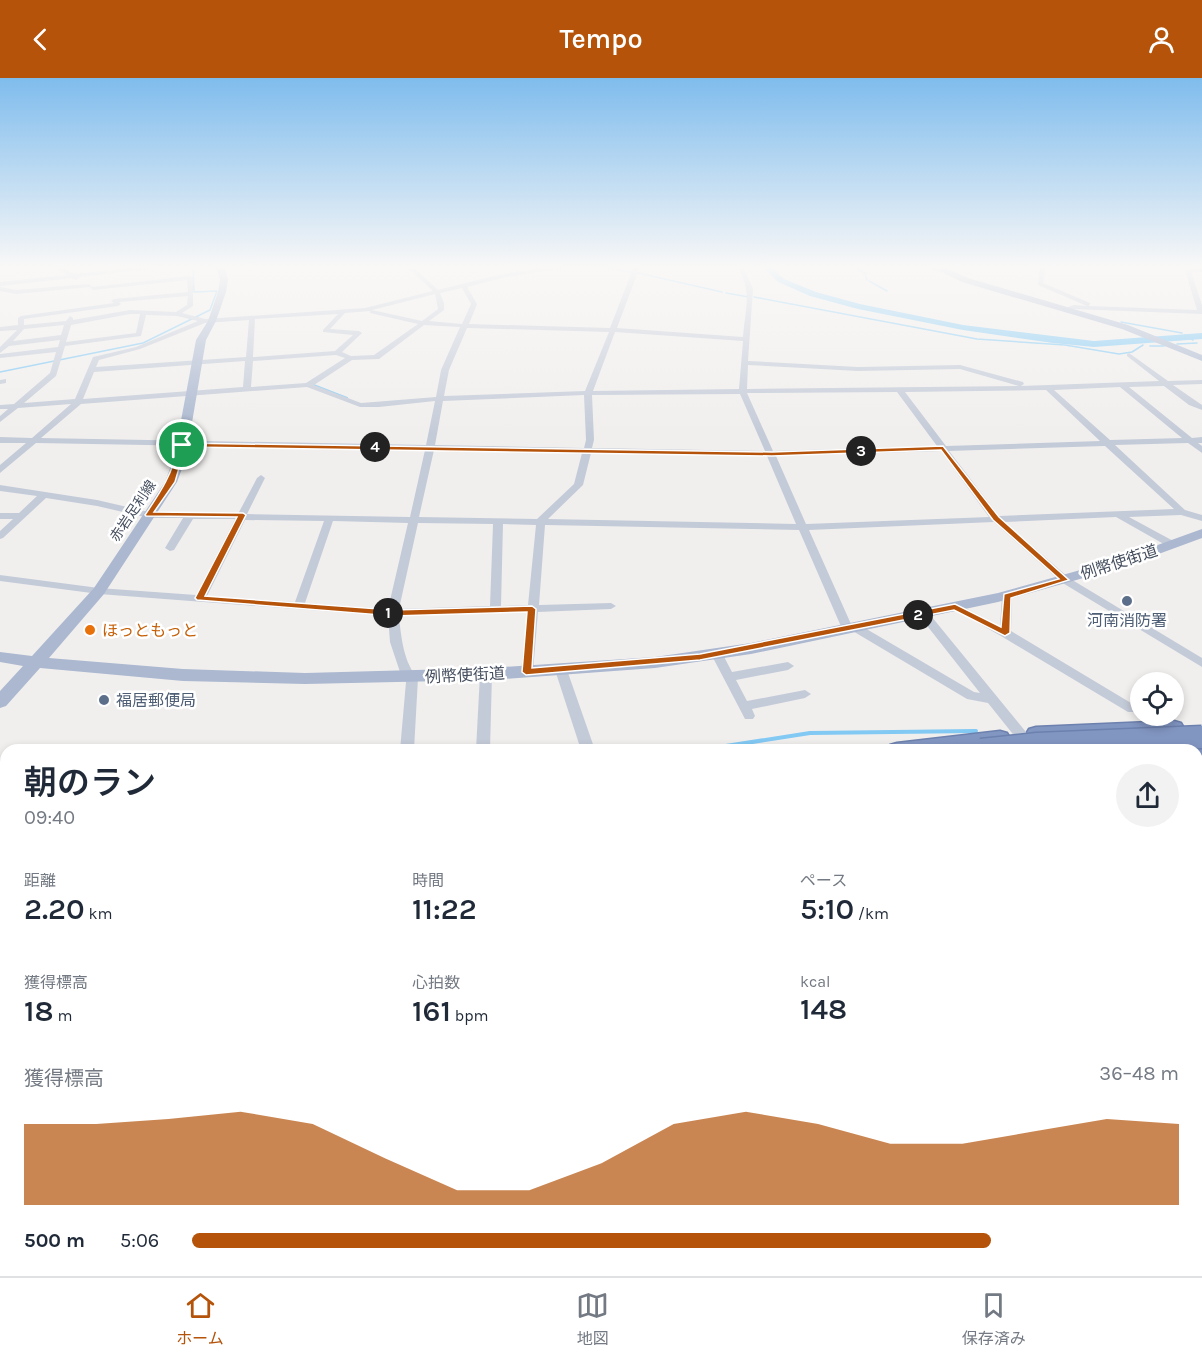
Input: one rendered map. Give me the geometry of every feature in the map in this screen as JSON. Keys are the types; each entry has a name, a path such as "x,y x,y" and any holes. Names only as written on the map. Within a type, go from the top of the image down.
{"highway":[{"path":"1008,744 1202,727"},
{"path":"1037,744 1202,737"}],"main road":[{"name":"赤岩足利線","path":"0,702 99,591 171,482 177,468 201,340 208,322"},
{"path":"1107,322 1150,336 1202,358"},
{"name":"例幣使街道","path":"0,657 195,675 410,678 561,670 677,660 1007,596 1065,580 1173,545 1202,533"}],"street":[{"path":"0,351 21,329 21,322"},
{"path":"0,329 21,329 79,322"},
{"path":"98,340 103,322"},
{"path":"0,356 63,344 139,335 141,322"},
{"path":"0,470 78,402 96,359 138,348 184,328 205,322"},
{"path":"248,389 252,322"},
{"path":"334,322 325,331 359,333 337,353"},
{"path":"418,322 464,326 613,330 747,339"},
{"path":"407,744 410,678 396,642 393,613 445,370 466,322"},
{"path":"526,672 542,521 578,485 588,451 588,393 616,322"},
{"path":"748,322 743,392 802,527 850,628 971,696 992,699"},
{"path":"91,370 337,353 350,358 376,357 423,323"},
{"path":"0,420 53,374 69,324"},
{"path":"116,348 118,338"},
{"path":"8,344 63,344"},
{"path":"1129,355 1202,408"},
{"path":"308,385 350,358"},
{"path":"745,363 899,389 1048,388 1202,382"},
{"path":"0,407 308,385 360,405 588,393 743,392 837,379 964,367 1035,388"},
{"path":"1122,385 1202,450"},
{"path":"1048,388 1182,512"},
{"path":"899,389 996,519 1065,580 1202,663"},
{"path":"0,440 772,454 1202,440"},
{"path":"200,598 261,478"},
{"path":"0,488 149,515 414,518 802,527 1182,512 1202,518"},
{"path":"0,536 44,495"},
{"path":"1117,514 1173,545"},
{"path":"170,548 190,515"},
{"path":"0,516 20,516"},
{"path":"299,606 330,517"},
{"path":"495,611 498,520"},
{"path":"0,578 99,591 393,613 611,606"},
{"path":"1005,633 1007,596"},
{"path":"955,607 1005,633 1130,708"},
{"path":"923,614 1026,743"},
{"path":"717,654 746,711 805,694"},
{"path":"729,677 788,666"},
{"path":"561,670 586,744"},
{"path":"483,744 486,674"}],"waterway":[{"path":"0,372 143,343 186,322"},
{"path":"886,322 977,339 1065,345 1119,354 1132,352 1143,345"},
{"path":"931,322 1013,335 1094,344 1202,336"},
{"path":"1121,322 1182,333"},
{"path":"1185,335 1193,340"},
{"path":"1177,344 1197,343"},
{"path":"1150,346 1164,346"},
{"path":"311,384 347,398"},
{"path":"739,744 810,733 976,731"}],"place":[{"name":"河南消防署","path":"1127,601"},
{"name":"ほっともっと","path":"90,630"},
{"name":"福居郵便局","path":"104,700"}],"route":[{"path":"182,445 772,454 943,448 996,519 1065,580 1007,596 1005,633 955,607 700,657 526,672 532,609 393,613 200,598 243,515 149,515 171,482 182,445"}]}
